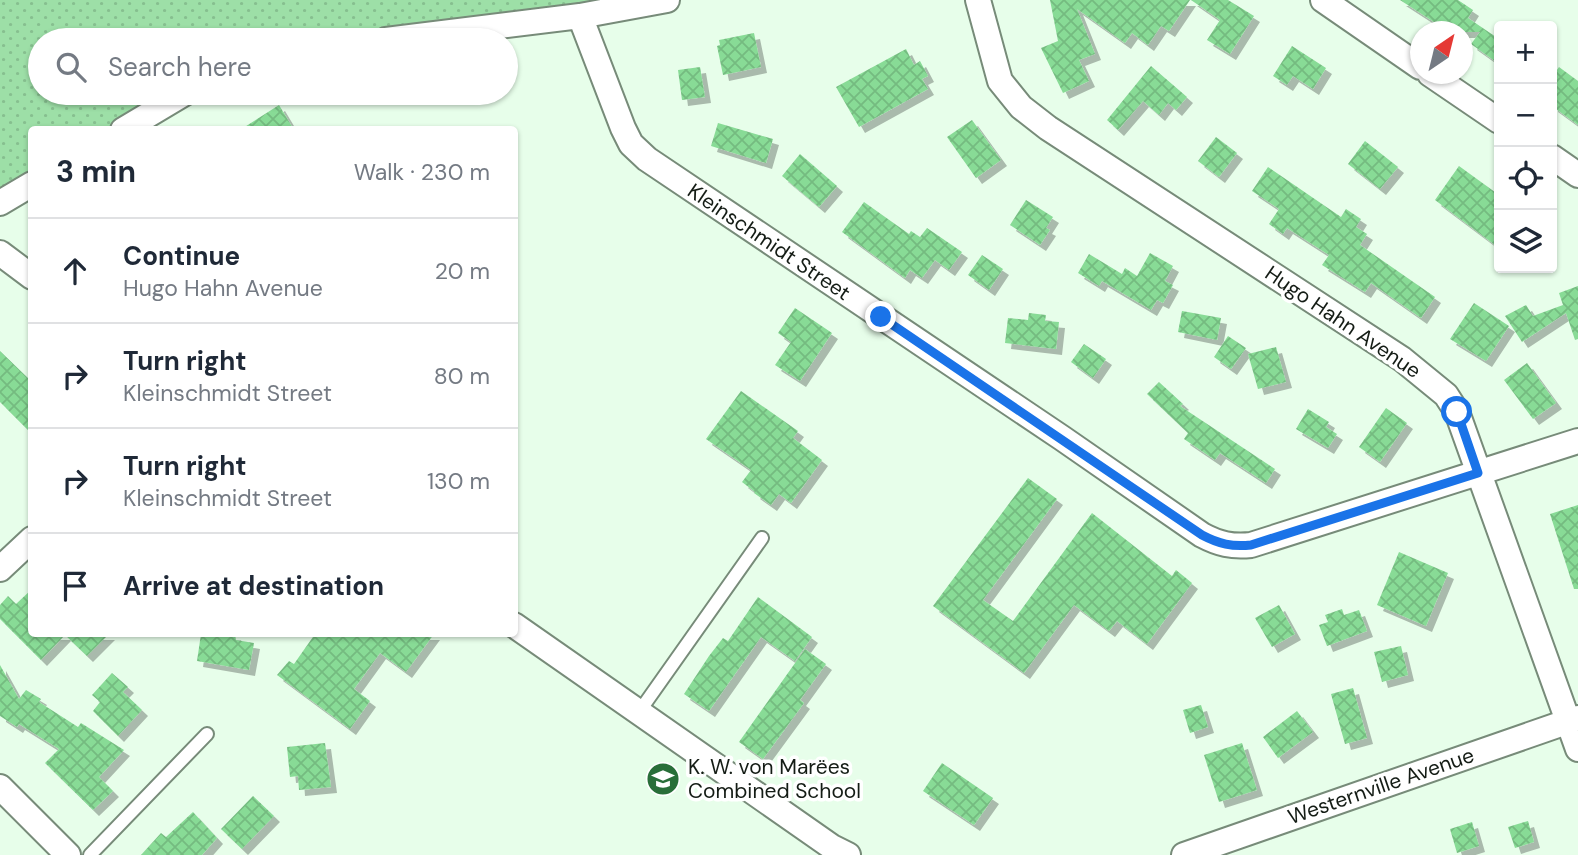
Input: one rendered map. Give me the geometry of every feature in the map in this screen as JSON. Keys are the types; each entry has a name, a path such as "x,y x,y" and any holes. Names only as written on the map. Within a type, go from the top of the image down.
{"street":[{"path":"483,28 580,16 667,0"},
{"name":"Hugo Hahn Avenue","path":"978,0 1000,81 1021,107 1048,128 1391,351 1431,380 1446,395 1457,412 1573,720 1578,749"},
{"path":"1322,0 1410,60"},
{"name":"Kleinschmidt Street","path":"580,16 623,128 631,144 647,159 1202,535 1218,543 1235,547 1251,545 1578,441"},
{"path":"1445,84 1494,118"},
{"path":"130,126 165,105"},
{"path":"1557,160 1578,175"},
{"path":"0,203 28,186"},
{"path":"0,253 28,274"},
{"path":"0,569 28,543"},
{"path":"518,628 832,847 848,855"},
{"name":"Westernville Avenue","path":"1184,855 1573,720"},
{"path":"0,787 68,855"}],"lane":[{"path":"639,712 762,538"},
{"path":"90,855 207,734"}],"green space":[{"path":"0,0 667,0 470,28 28,28 28,105 164,105 128,126 28,126 28,186 0,203"}],"building":[{"path":"1050,0 1190,0 1169,31 1161,26 1148,45 1132,33 1125,43 1077,9 1095,54 1079,60 1089,81 1063,93 1041,48 1058,41"},
{"path":"1191,0 1228,0 1254,16 1230,54 1207,40 1220,20"},
{"path":"1400,0 1458,0 1473,10 1468,18 1472,21 1432,21"},
{"path":"1473,21 1494,36 1494,60 1473,45 1480,32 1473,32"},
{"path":"754,33 761,67 723,75 717,46 720,45 719,40"},
{"path":"1292,46 1326,68 1313,89 1293,76 1287,85 1273,76"},
{"path":"906,49 914,65 920,61 928,76 922,79 928,89 859,127 836,87"},
{"path":"1151,66 1187,97 1176,110 1168,103 1159,115 1143,101 1118,130 1107,120"},
{"path":"700,67 705,97 682,100 678,70"},
{"path":"1559,67 1578,81 1578,125 1557,110"},
{"path":"279,105 292,126 246,126"},
{"path":"972,120 1001,160 976,178 947,137"},
{"path":"718,123 773,139 766,163 711,146"},
{"path":"1216,137 1237,153 1219,177 1198,161"},
{"path":"1365,141 1398,167 1380,189 1348,164"},
{"path":"800,154 837,186 819,207 782,176"},
{"path":"1459,166 1494,191 1494,244 1435,200"},
{"path":"1268,167 1341,217 1346,209 1361,219 1356,227 1367,234 1360,245 1435,297 1421,318 1371,283 1365,292 1322,265 1329,255 1287,228 1283,234 1269,224 1279,209 1252,191"},
{"path":"1026,200 1053,217 1046,228 1050,230 1040,245 1010,225"},
{"path":"864,202 909,234 911,231 920,237 927,228 962,252 949,270 935,260 922,278 910,270 905,278 842,232"},
{"path":"1150,253 1173,266 1165,281 1173,285 1163,303 1157,300 1151,310 1102,281 1099,286 1078,273 1089,254 1122,274 1125,268 1137,276"},
{"path":"982,255 1003,269 989,290 968,275"},
{"path":"1578,286 1578,339 1575,340 1566,313 1522,342 1505,316 1526,305 1533,316 1563,305 1559,293"},
{"path":"1474,303 1509,326 1486,361 1450,339"},
{"path":"795,308 832,333 800,381 775,365 791,342 778,333"},
{"path":"1182,311 1221,318 1217,340 1178,332"},
{"path":"1029,313 1046,315 1045,321 1059,322 1056,349 1005,343 1008,318 1028,320"},
{"path":"1228,336 1246,348 1231,369 1214,357"},
{"path":"1084,344 1106,359 1093,378 1071,362"},
{"path":"1276,347 1286,382 1258,389 1248,354"},
{"path":"0,351 28,378 28,430 0,402"},
{"path":"1527,363 1556,403 1533,419 1504,380"},
{"path":"1159,382 1183,404 1180,406 1275,469 1266,483 1220,453 1215,460 1184,439 1188,433 1147,394"},
{"path":"741,391 798,431 793,438 822,460 791,503 779,494 771,505 754,493 742,482 751,470 706,439"},
{"path":"1386,408 1407,423 1380,462 1359,447"},
{"path":"1308,409 1329,422 1326,427 1337,434 1328,448 1296,429"},
{"path":"1028,478 1057,499 983,600 1013,621 1092,513 1172,576 1176,570 1192,583 1147,644 1117,621 1109,631 1074,605 1024,673 933,606"},
{"path":"1578,505 1578,589 1574,589 1550,514"},
{"path":"1399,552 1448,573 1426,626 1377,605"},
{"path":"28,593 28,637 63,637 41,660 0,619 0,605 8,596 16,604"},
{"path":"758,597 812,637 795,661 761,637 709,711 684,694 709,656 723,638 728,641"},
{"path":"1279,605 1295,634 1272,647 1255,618"},
{"path":"1342,609 1344,615 1359,610 1367,631 1327,646 1319,625 1328,622 1325,615"},
{"path":"67,637 106,637 87,656"},
{"path":"201,637 236,637 236,640 254,643 249,670 197,661"},
{"path":"313,637 432,637 406,672 380,653 354,689 370,701 350,729 277,675 289,661 294,664"},
{"path":"1401,646 1408,675 1382,682 1374,652"},
{"path":"805,649 826,664 800,700 804,703 763,759 739,742"},
{"path":"0,665 19,699 26,690 41,699 39,702 78,727 81,723 124,750 99,777 113,791 93,810 45,763 59,749 19,724 17,727 0,716"},
{"path":"112,673 128,687 123,692 142,710 118,736 93,711 100,702 92,695"},
{"path":"1353,688 1367,738 1345,744 1331,694"},
{"path":"1201,705 1208,727 1190,733 1183,710"},
{"path":"1297,711 1313,732 1278,758 1263,737"},
{"path":"325,743 331,787 299,790 298,776 290,777 287,747"},
{"path":"1242,743 1257,790 1219,802 1204,755"},
{"path":"942,763 993,798 974,825 923,791"},
{"path":"253,796 274,816 242,849 221,829"},
{"path":"193,812 217,838 202,855 141,855 161,833 166,837"},
{"path":"1528,821 1534,842 1515,848 1508,827"},
{"path":"1472,822 1479,846 1457,853 1450,829"}],"place":[{"name":"K. W. von Marëes Combined School","path":"663,779"}],"route":[{"path":"881,317 1202,535 1235,547 1251,545 1478,473 1457,412"}]}
